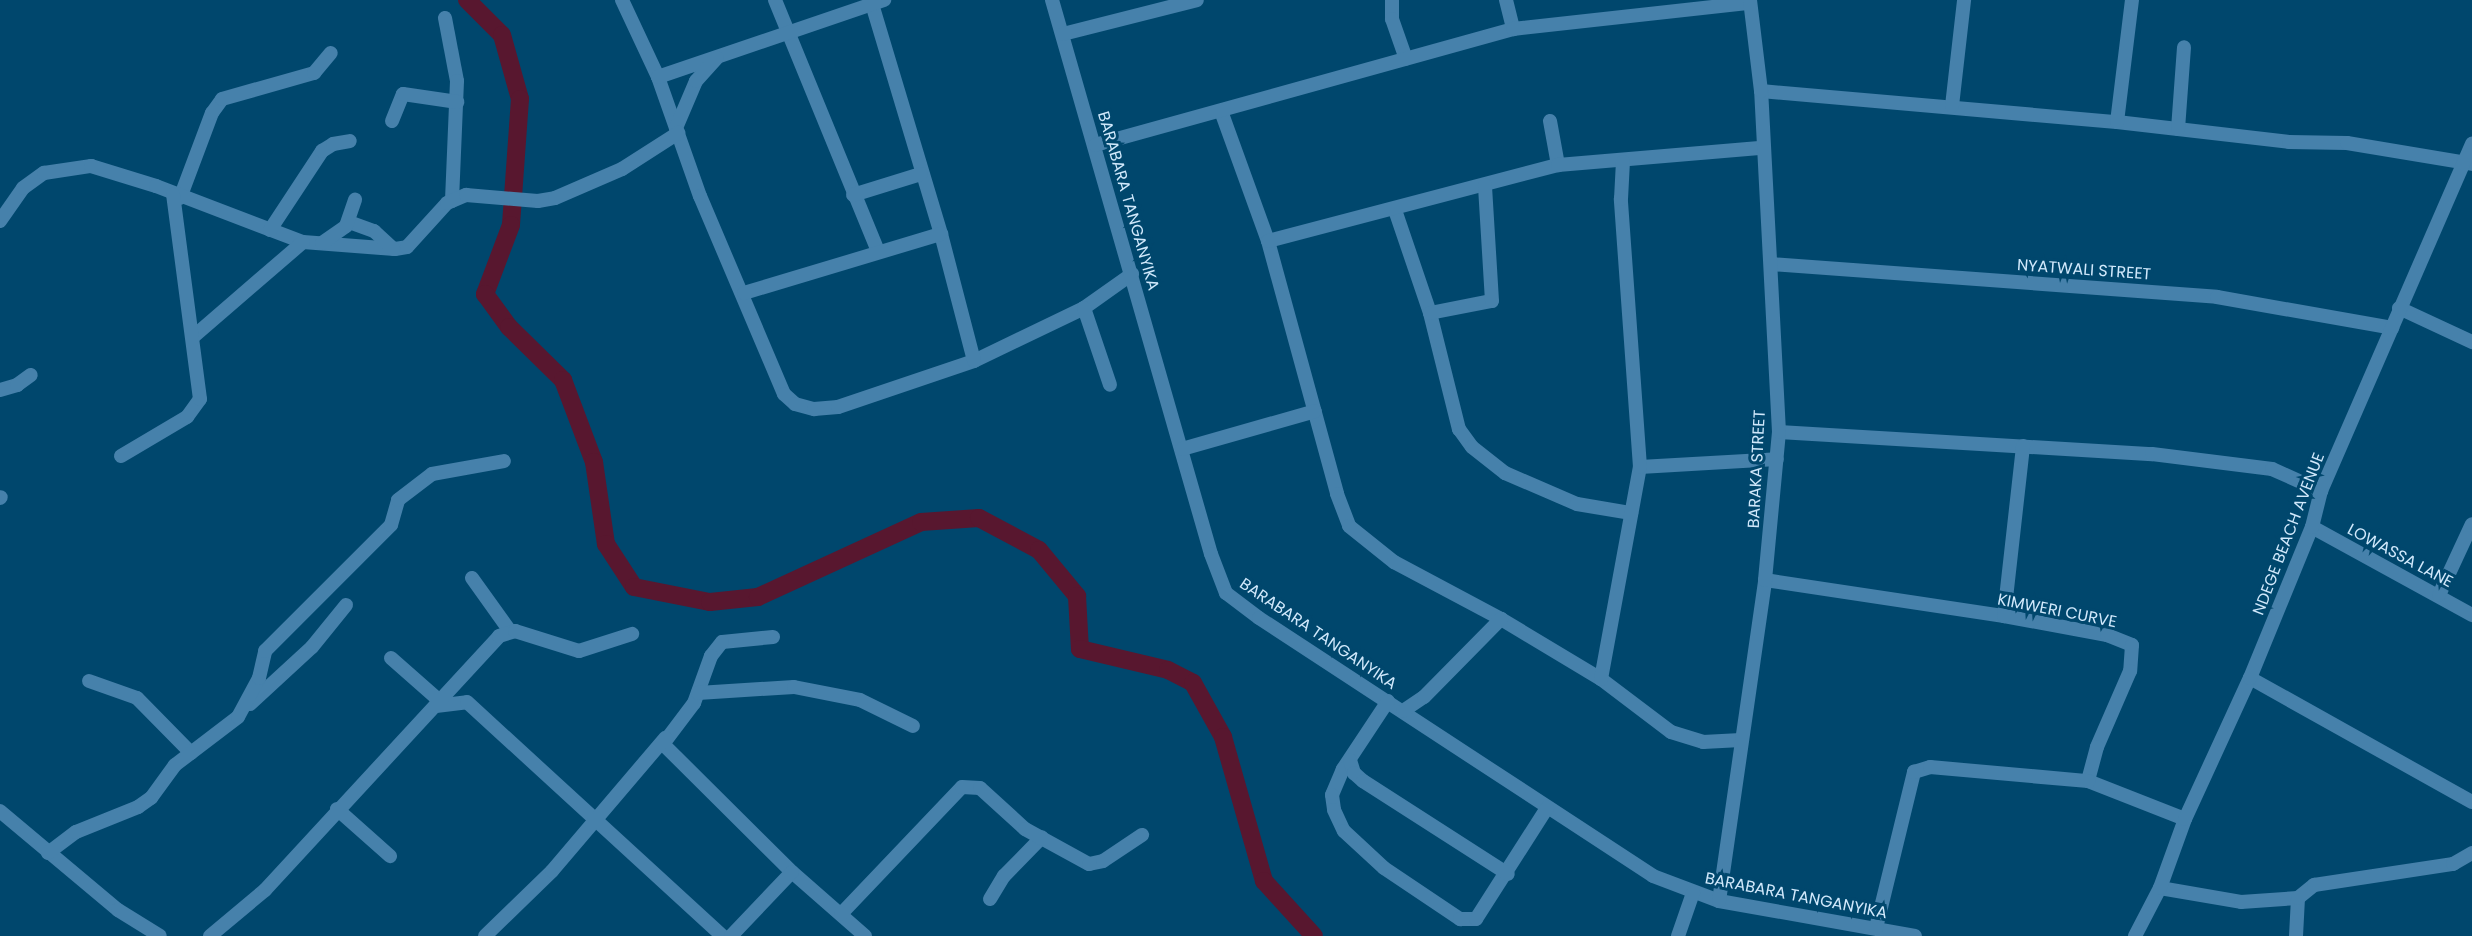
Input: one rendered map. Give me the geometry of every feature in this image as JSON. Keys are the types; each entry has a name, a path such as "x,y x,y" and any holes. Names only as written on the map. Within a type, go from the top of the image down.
{"street":[{"path":"622,0 658,77 700,196 744,293 784,394 795,404 814,409 838,406 974,361 1084,308 1132,274"},
{"path":"775,0 853,195 878,251"},
{"name":"BARABARA TANGANYIKA","path":"1052,0 1211,555 1226,593 1653,876 1719,901 1915,936"},
{"path":"1063,34 1160,4 1197,0"},
{"path":"1392,0 1392,20 1406,59"},
{"path":"1506,0 1513,29"},
{"path":"1952,106 1964,0"},
{"path":"2116,122 2132,0"},
{"path":"658,77 878,2 921,174 941,234 974,361"},
{"path":"1095,145 1513,29 1750,2"},
{"name":"BARAKA STREET","path":"1719,901 1732,830 1741,740 1765,580 1779,432 1771,264 1762,148 1761,91 1750,2"},
{"path":"445,18 456,62 457,102 452,201"},
{"path":"2178,129 2184,47"},
{"path":"121,456 195,408 200,399 176,196 212,113 222,99 314,73 332,53"},
{"path":"0,221 23,188 44,172 64,167 91,166 303,242 393,249 407,247 431,217 452,201 466,195 538,201 555,198 622,169 677,130 696,81 719,56"},
{"path":"1761,91 1952,106 2289,142 2347,143 2468,163"},
{"path":"392,121 403,94 457,102"},
{"path":"1221,111 1268,241 1337,494 1349,526 1394,562 1501,619 1601,679 1686,739 1703,742 1741,740"},
{"path":"1550,120 1558,165"},
{"path":"270,230 322,151 333,144 350,141"},
{"name":"NDEGE BEACH AVENUE","path":"2134,936 2160,888 2185,819 2250,678 2312,527 2320,491 2399,308 2468,163 2472,143"},
{"path":"1268,241 1395,210 1558,165 1623,162 1762,148"},
{"path":"1601,679 1640,466 1621,199 1623,162"},
{"path":"853,195 921,174"},
{"path":"1430,313 1485,306 1492,301 1485,185"},
{"path":"320,244 336,236 349,222 355,200"},
{"path":"1395,210 1430,313 1459,429 1483,460 1578,504 1631,513"},
{"path":"349,222 374,231 393,249"},
{"path":"744,293 941,234"},
{"path":"193,337 303,242"},
{"name":"NYATWALI STREET","path":"1771,264 2217,297 2392,328"},
{"path":"1084,308 1110,385"},
{"path":"2399,308 2472,342"},
{"path":"0,402 4,389 31,375"},
{"path":"1182,449 1316,411"},
{"path":"1779,432 2023,446 2244,465 2288,475 2320,491"},
{"path":"2004,616 2023,446"},
{"path":"1640,466 1777,459"},
{"path":"242,711 259,678 265,651 391,525 398,500 432,474 504,461"},
{"path":"2439,595 2472,524"},
{"name":"LOWASSA LANE","path":"2312,527 2472,615"},
{"path":"472,578 510,631"},
{"name":"KIMWERI CURVE","path":"1765,580 2004,616 2107,635 2132,645 2130,671 2097,747 2088,781"},
{"path":"48,853 76,832 138,807 151,798 175,765 242,711 312,647 346,605"},
{"path":"1403,711 1432,689 1501,619"},
{"path":"210,936 265,890 337,809 438,703 476,657 510,631 524,632 579,651 632,634"},
{"path":"485,936 552,871 694,703 711,656 722,642 773,638"},
{"path":"391,658 438,703 467,702 722,936"},
{"path":"2250,678 2472,802"},
{"path":"89,681 137,698 191,753"},
{"path":"698,693 794,687 860,700 913,726"},
{"path":"1388,701 1334,785 1334,810 1344,831 1383,868 1460,919 1470,921 1482,913 1548,808"},
{"path":"665,738 666,750 792,872 865,936"},
{"path":"1350,759 1354,773 1363,781 1508,874"},
{"path":"1876,928 1914,772 1930,767 2088,781 2185,819"},
{"path":"841,914 962,787 980,788 1025,829 1089,864 1102,861 1142,835"},
{"path":"337,809 390,856"},
{"path":"0,811 118,910 160,936"},
{"path":"990,899 1004,876 1042,837"},
{"path":"2160,888 2241,902 2298,898 2314,885 2453,864 2472,853"},
{"path":"731,936 792,872"},
{"path":"1677,936 1693,893"},
{"path":"2296,936 2298,898"}],"waterway":[{"path":"467,0 502,35 520,99 511,225 485,294 509,327 563,380 594,462 606,544 634,587 710,602 758,597 921,522 979,518 1039,550 1077,596 1080,649 1168,670 1193,683 1223,737 1264,881 1314,936"}]}
